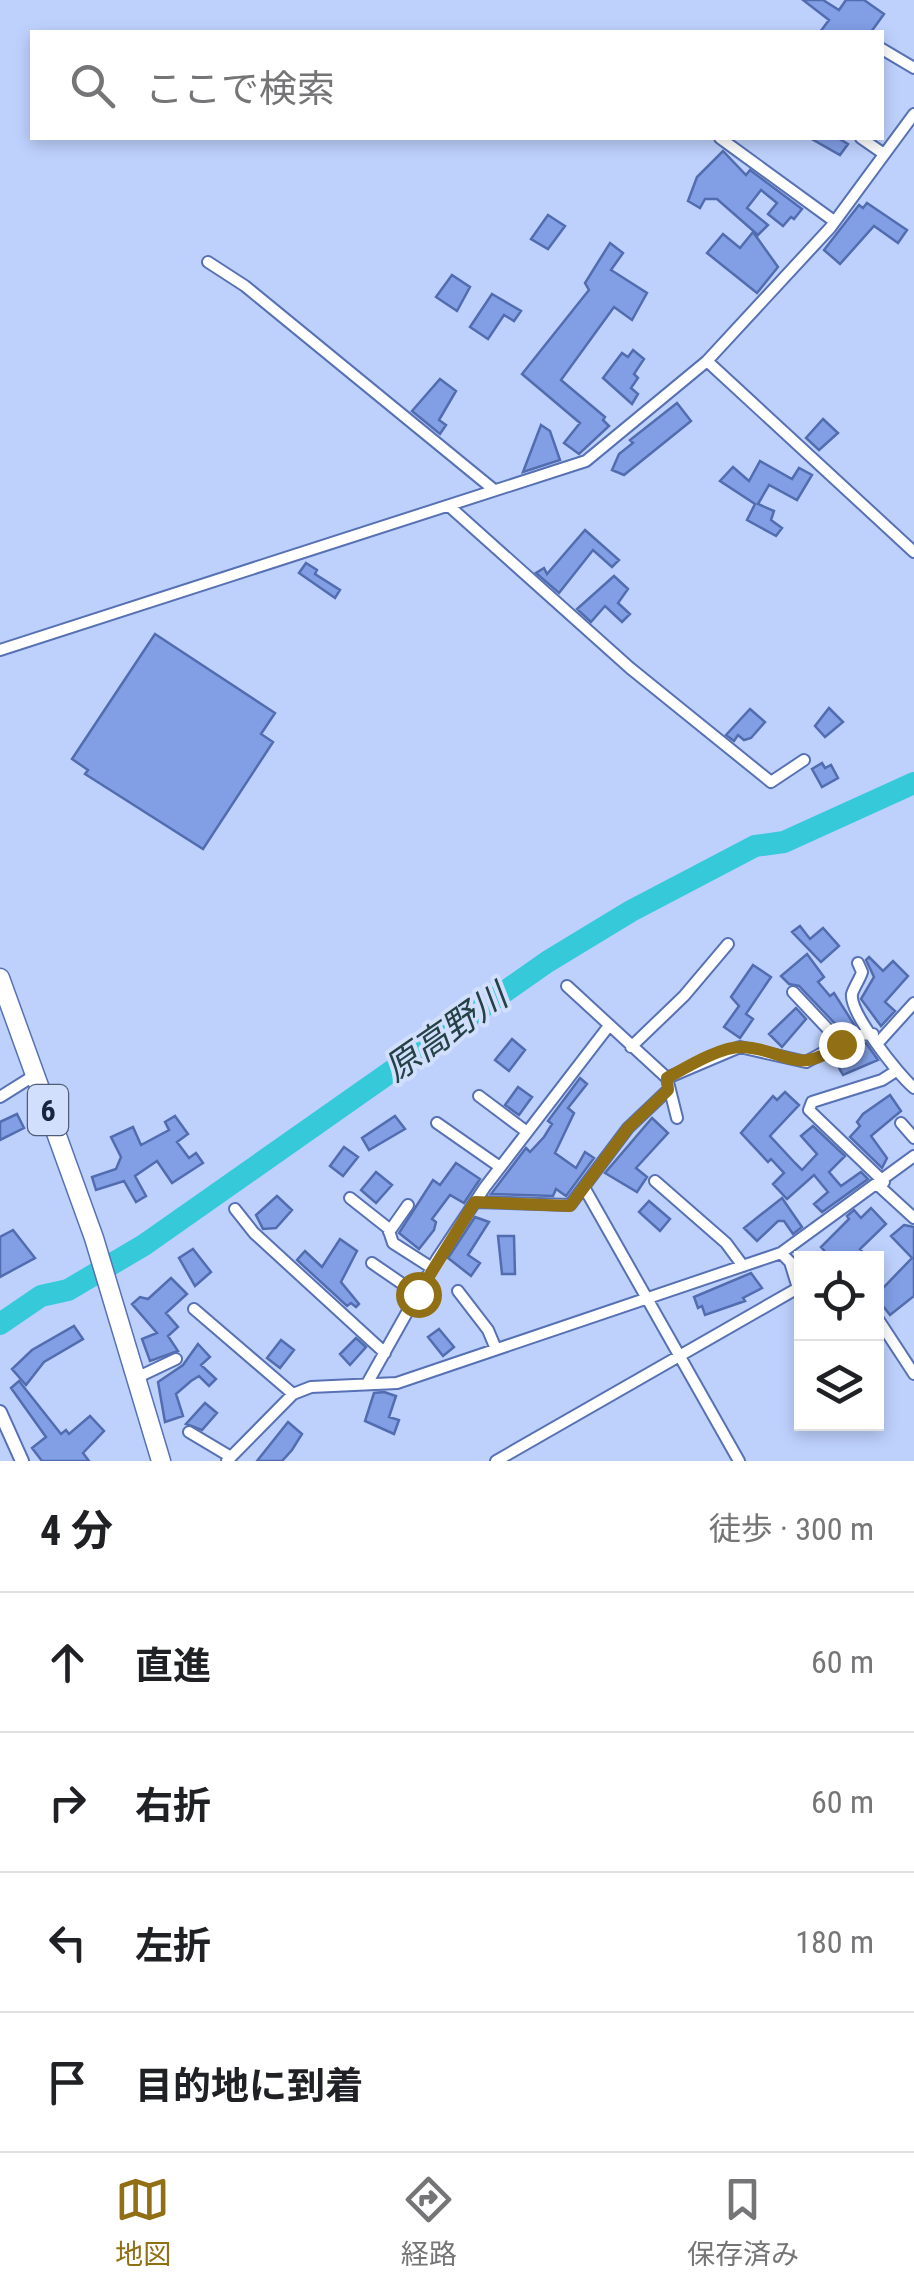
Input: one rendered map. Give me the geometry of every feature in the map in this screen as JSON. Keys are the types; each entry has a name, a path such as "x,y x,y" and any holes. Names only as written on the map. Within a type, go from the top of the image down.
{"highway":[{"name":"6","path":"0,978 95,1243 133,1380 161,1461"}],"street":[{"path":"884,50 914,68"},
{"path":"0,650 586,460 657,407 708,361 834,222 914,114"},
{"path":"723,140 834,222"},
{"path":"863,140 884,154"},
{"path":"208,262 493,489"},
{"path":"708,361 914,552"},
{"path":"450,506 630,668 771,782 804,760"},
{"path":"631,1047 684,996 728,944"},
{"path":"858,963 862,972 852,998 896,1071 914,1088"},
{"path":"567,986 668,1084 677,1118"},
{"path":"793,992 841,1044"},
{"path":"875,1039 914,1003"},
{"path":"368,1382 432,1268 475,1202 608,1027"},
{"path":"475,1202 570,1206 628,1128 668,1084 740,1047 796,1063 818,1058 856,1035 875,1039"},
{"path":"896,1071 882,1080 812,1102 809,1110 914,1218"},
{"path":"0,1098 35,1075"},
{"path":"480,1096 527,1132"},
{"path":"438,1123 500,1167"},
{"path":"901,1123 914,1138"},
{"path":"190,1432 229,1459 292,1394 312,1387 397,1383 782,1252 881,1184 914,1156"},
{"path":"655,1181 726,1242 743,1266"},
{"path":"585,1189 739,1461"},
{"path":"350,1198 389,1232 393,1244 432,1268"},
{"path":"389,1232 408,1206"},
{"path":"235,1209 254,1233 385,1353"},
{"path":"782,1252 794,1261"},
{"path":"372,1262 418,1294"},
{"path":"496,1461 794,1290"},
{"path":"458,1291 488,1330 496,1350"},
{"path":"194,1309 292,1394"},
{"path":"884,1328 914,1374"},
{"path":"133,1380 176,1358"},
{"path":"0,1412 22,1461"}],"building":[{"path":"803,0 823,0 839,10 846,0 864,0 884,14 872,30 822,30 829,20"},
{"path":"814,140 841,140 848,144 840,155"},
{"path":"723,151 746,175 750,170 802,209 794,219 791,217 783,226 768,214 777,203 761,190 747,208 768,225 758,235 717,199 705,199 700,208 688,201 697,177"},
{"path":"867,203 907,230 898,243 874,226 840,264 824,250 859,205 863,208"},
{"path":"548,215 565,226 548,249 531,239"},
{"path":"753,232 778,267 757,293 707,253 723,234 740,248"},
{"path":"610,243 623,253 611,270 647,293 632,320 614,307 561,380 605,417 603,420 609,426 579,454 564,443 580,423 522,374 589,290 585,283"},
{"path":"452,275 470,287 457,311 436,297"},
{"path":"492,294 521,311 514,321 504,315 488,339 470,327"},
{"path":"633,350 644,359 634,374 638,378 631,388 638,394 632,404 603,378 622,353 628,357"},
{"path":"440,379 456,391 439,420 446,425 440,434 412,411"},
{"path":"677,403 691,421 624,475 612,470 619,454 633,443 630,440"},
{"path":"823,419 838,433 819,450 806,438"},
{"path":"541,425 550,431 560,460 523,472"},
{"path":"760,461 792,479 799,468 812,475 797,500 769,485 758,504 774,511 771,520 782,528 776,536 747,520 755,504 720,481 733,467 749,481"},
{"path":"585,530 619,560 612,567 593,550 559,593 536,573 544,568 547,574"},
{"path":"306,563 317,570 315,574 340,590 335,598 299,573"},
{"path":"614,576 628,589 618,603 630,614 622,622 605,606 591,622 577,609"},
{"path":"155,634 275,713 261,734 273,742 203,849 85,774 88,770 72,759"},
{"path":"829,708 843,722 825,737 815,726"},
{"path":"750,709 765,722 751,738 744,740 738,735 734,741 726,735"},
{"path":"822,763 825,768 831,765 838,778 822,787 812,769"},
{"path":"800,926 810,939 823,928 839,946 821,962 792,932"},
{"path":"807,954 824,977 818,982 830,996 834,993 855,1026 843,1032 799,986 789,984 781,976"},
{"path":"869,957 883,971 893,961 908,976 885,1002 895,1011 881,1026 861,999 874,977 866,960"},
{"path":"753,965 771,977 746,1014 753,1019 740,1038 724,1027 739,1006 731,997"},
{"path":"796,1008 806,1019 782,1047 769,1034"},
{"path":"512,1039 525,1050 509,1071 495,1060"},
{"path":"866,1043 878,1060 843,1075 833,1057"},
{"path":"580,1078 587,1084 568,1108 574,1113 555,1153 576,1168 585,1152 594,1158 566,1196 556,1189 553,1196 491,1194 526,1148 530,1152 544,1137 552,1124 548,1121"},
{"path":"518,1087 532,1097 519,1115 505,1105"},
{"path":"785,1092 799,1105 770,1136 795,1163 802,1170 817,1154 801,1136 813,1126 845,1156 829,1172 841,1186 861,1172 868,1179 822,1212 814,1204 828,1192 814,1175 787,1199 773,1184 784,1173 741,1133 773,1096 777,1100"},
{"path":"890,1095 901,1111 871,1136 887,1158 882,1168 850,1137 860,1126 857,1122 863,1114"},
{"path":"17,1114 24,1128 0,1140 0,1122"},
{"path":"175,1116 188,1134 177,1142 189,1158 196,1153 203,1163 172,1183 157,1161 135,1176 146,1196 136,1202 124,1181 96,1190 92,1177 116,1169 121,1157 111,1137 133,1127 141,1145 169,1130 165,1122"},
{"path":"395,1116 405,1129 369,1150 362,1138"},
{"path":"652,1118 668,1133 636,1168 647,1177 637,1192 605,1173"},
{"path":"344,1147 358,1157 343,1176 330,1166"},
{"path":"456,1163 480,1179 464,1203 450,1195 432,1219 436,1222 434,1230 419,1249 399,1233 433,1180 440,1185"},
{"path":"376,1172 392,1185 376,1203 361,1190"},
{"path":"277,1196 292,1210 276,1228 263,1229 256,1215"},
{"path":"782,1198 802,1227 793,1234 784,1221 778,1221 757,1241 744,1228"},
{"path":"649,1201 670,1219 660,1231 639,1212"},
{"path":"871,1208 886,1224 862,1251 825,1251 821,1247 854,1210 861,1218"},
{"path":"475,1217 489,1222 468,1255 480,1263 471,1276 448,1258"},
{"path":"904,1225 914,1227 914,1296 890,1315 884,1307 884,1287 912,1258 891,1236"},
{"path":"13,1230 35,1258 0,1277 0,1237"},
{"path":"498,1236 514,1236 515,1274 502,1274"},
{"path":"340,1239 357,1251 341,1282 359,1304 356,1307 351,1303 347,1306 297,1260 305,1251 322,1267"},
{"path":"193,1249 211,1272 195,1286 179,1258"},
{"path":"751,1273 762,1288 743,1298 745,1301 705,1315 702,1306 698,1308 694,1297"},
{"path":"171,1278 187,1294 166,1313 178,1327 168,1336 178,1351 150,1361 142,1339 157,1333 132,1304 140,1297 148,1299"},
{"path":"74,1326 83,1339 44,1362 26,1385 12,1369 32,1350"},
{"path":"439,1329 454,1347 443,1356 428,1337"},
{"path":"356,1338 366,1347 350,1365 340,1354"},
{"path":"281,1340 294,1350 280,1368 267,1358"},
{"path":"198,1344 210,1357 201,1365 216,1379 209,1386 199,1376 191,1381 176,1394 183,1416 165,1422 158,1382 183,1365"},
{"path":"19,1381 61,1434 66,1430 69,1434 90,1416 104,1431 83,1453 89,1461 42,1461 32,1448 46,1437 11,1388"},
{"path":"374,1393 396,1396 389,1417 399,1420 394,1434 365,1421"},
{"path":"205,1403 217,1413 202,1430 186,1424"},
{"path":"288,1422 302,1434 292,1450 282,1461 257,1461"}],"waterway":[{"name":"原高野川","path":"0,1324 41,1296 68,1290 144,1245 547,962 631,911 755,846 784,842 914,783"}],"route":[{"path":"418,1294 475,1202 560,1208 577,1200 628,1128 668,1090 667,1078 740,1047 796,1063 818,1058 841,1044"}]}
